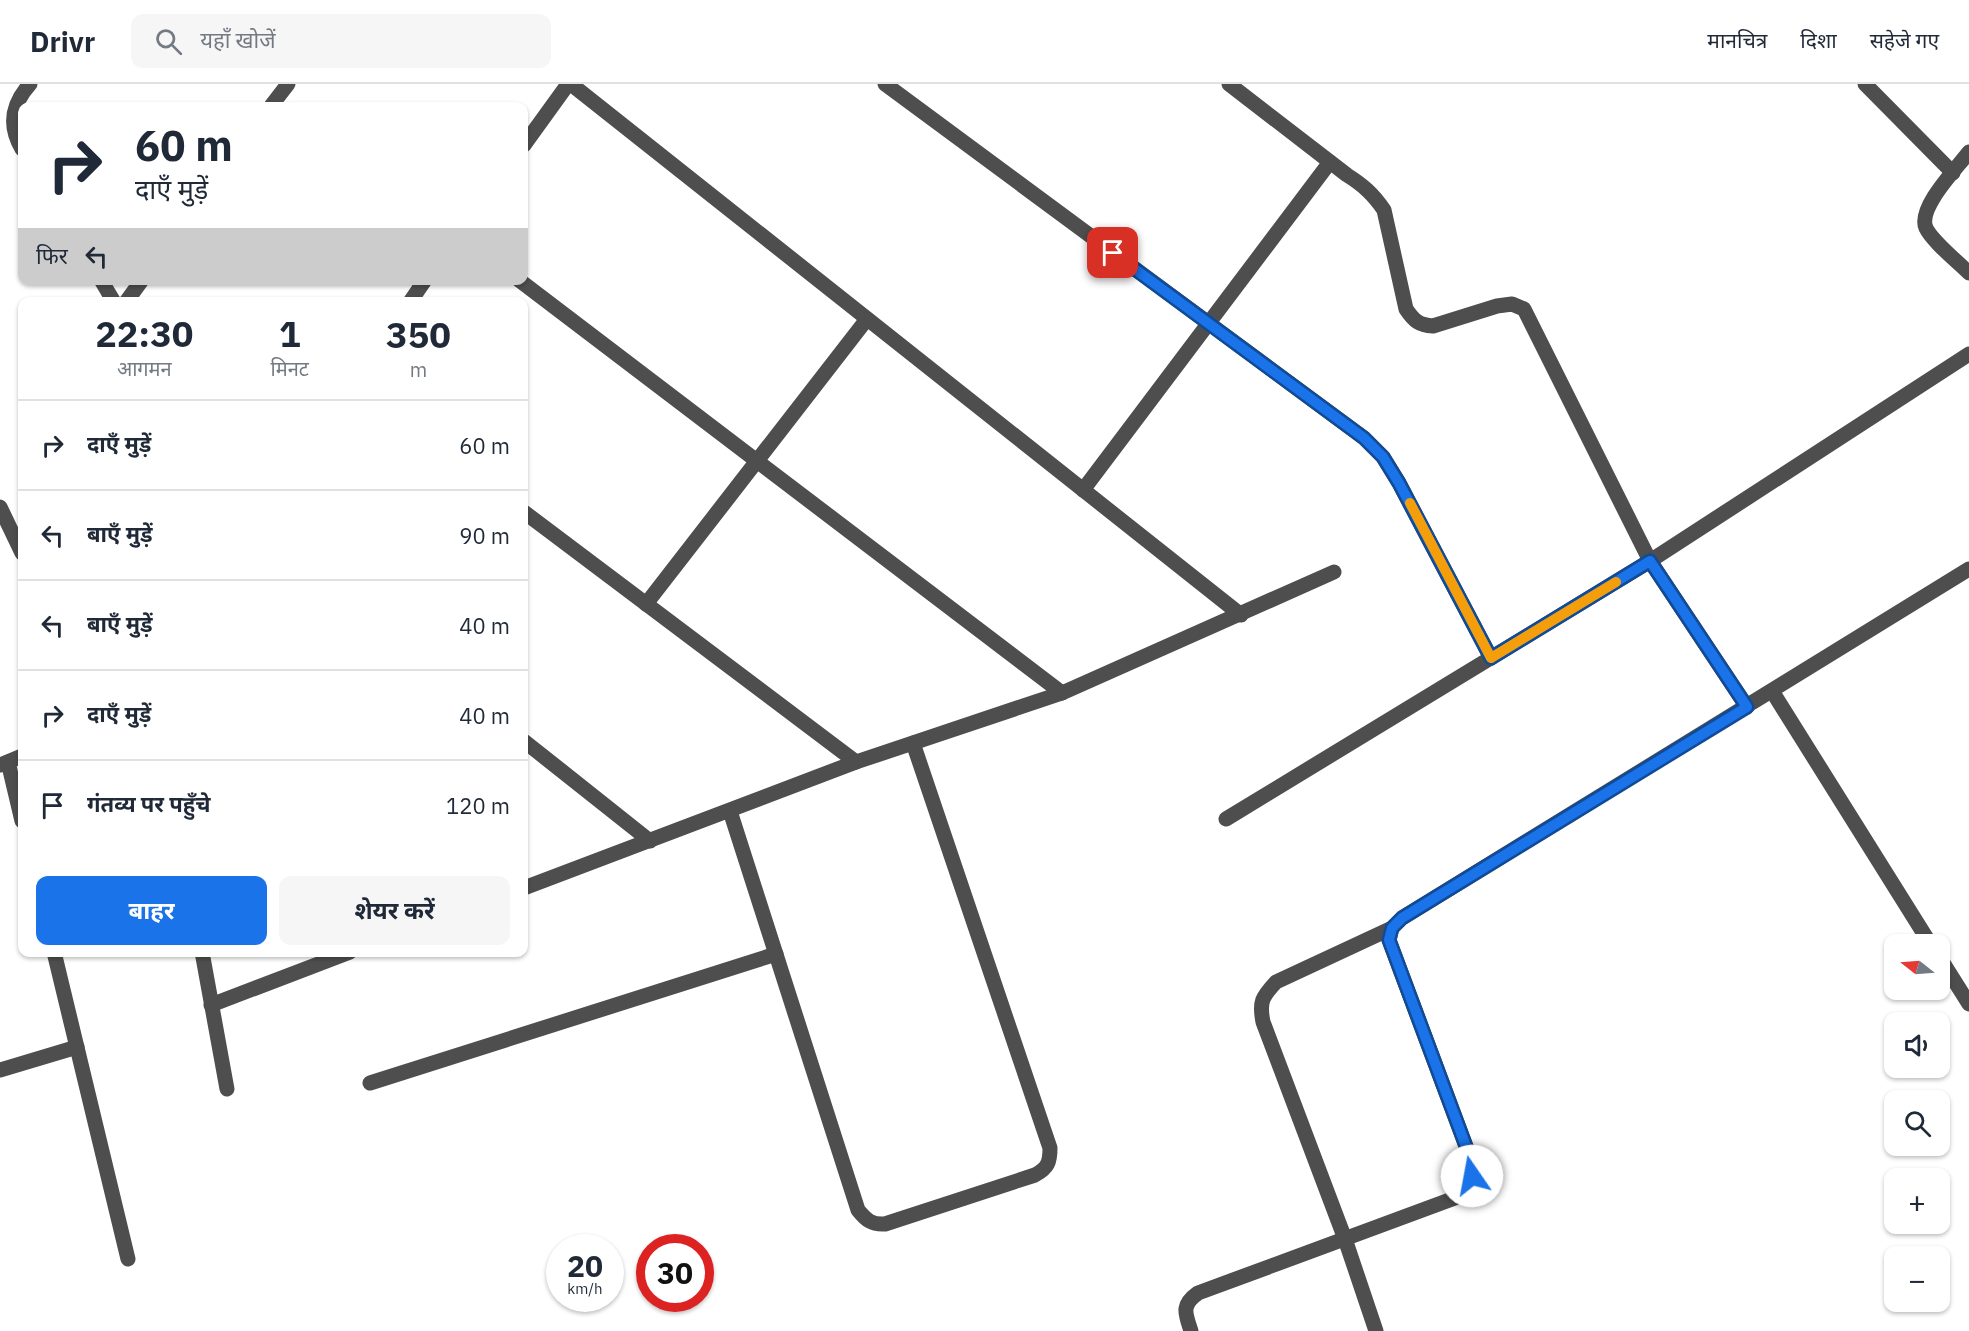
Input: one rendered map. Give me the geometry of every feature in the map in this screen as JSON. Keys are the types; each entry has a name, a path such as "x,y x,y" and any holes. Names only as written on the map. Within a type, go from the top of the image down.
{"street":[{"path":"18,143 13,122 15,106 30,84"},
{"path":"274,102 288,84"},
{"path":"528,140 569,84 1241,615"},
{"path":"885,84 1364,438 1383,457 1399,483 1491,658"},
{"path":"1228,84 1362,184 1374,196 1384,210 1406,309 1414,321 1423,326 1433,326 1497,306 1512,304 1524,309 1650,561 1747,707"},
{"path":"1865,84 1953,173"},
{"path":"1969,152 1930,202 1925,216 1926,228 1969,273"},
{"path":"1083,490 1330,162"},
{"path":"526,285 1062,693"},
{"path":"646,604 867,319"},
{"path":"1226,819 1650,561 1969,354"},
{"path":"0,507 18,545"},
{"path":"528,515 856,762"},
{"path":"1376,1331 1345,1239 1263,1022 1260,1008 1264,996 1276,982 1392,928 1402,918 1969,569"},
{"path":"528,887 856,762 1062,693 1334,573"},
{"path":"1772,691 1924,934"},
{"path":"729,811 858,1210 864,1218 874,1224 885,1224 1035,1175 1044,1170 1050,1161 1050,1148 913,743"},
{"path":"528,744 650,841"},
{"path":"10,761 18,801"},
{"path":"1191,1331 1185,1308 1188,1300 1198,1293 1463,1195 1470,1186 1472,1176 1470,1157 1389,940 1392,928"},
{"path":"370,1083 776,954"},
{"path":"55,957 128,1259"},
{"path":"203,957 227,1089"},
{"path":"212,1005 337,957"},
{"path":"1950,974 1969,1004"},
{"path":"0,1070 77,1047"}],"slow traffic":[{"path":"1410,503 1491,658 1616,582"}],"route":[{"path":"1113,253 1364,438 1383,457 1491,658 1650,561 1747,707 1402,918 1392,928 1389,940 1470,1157 1472,1176"}]}
